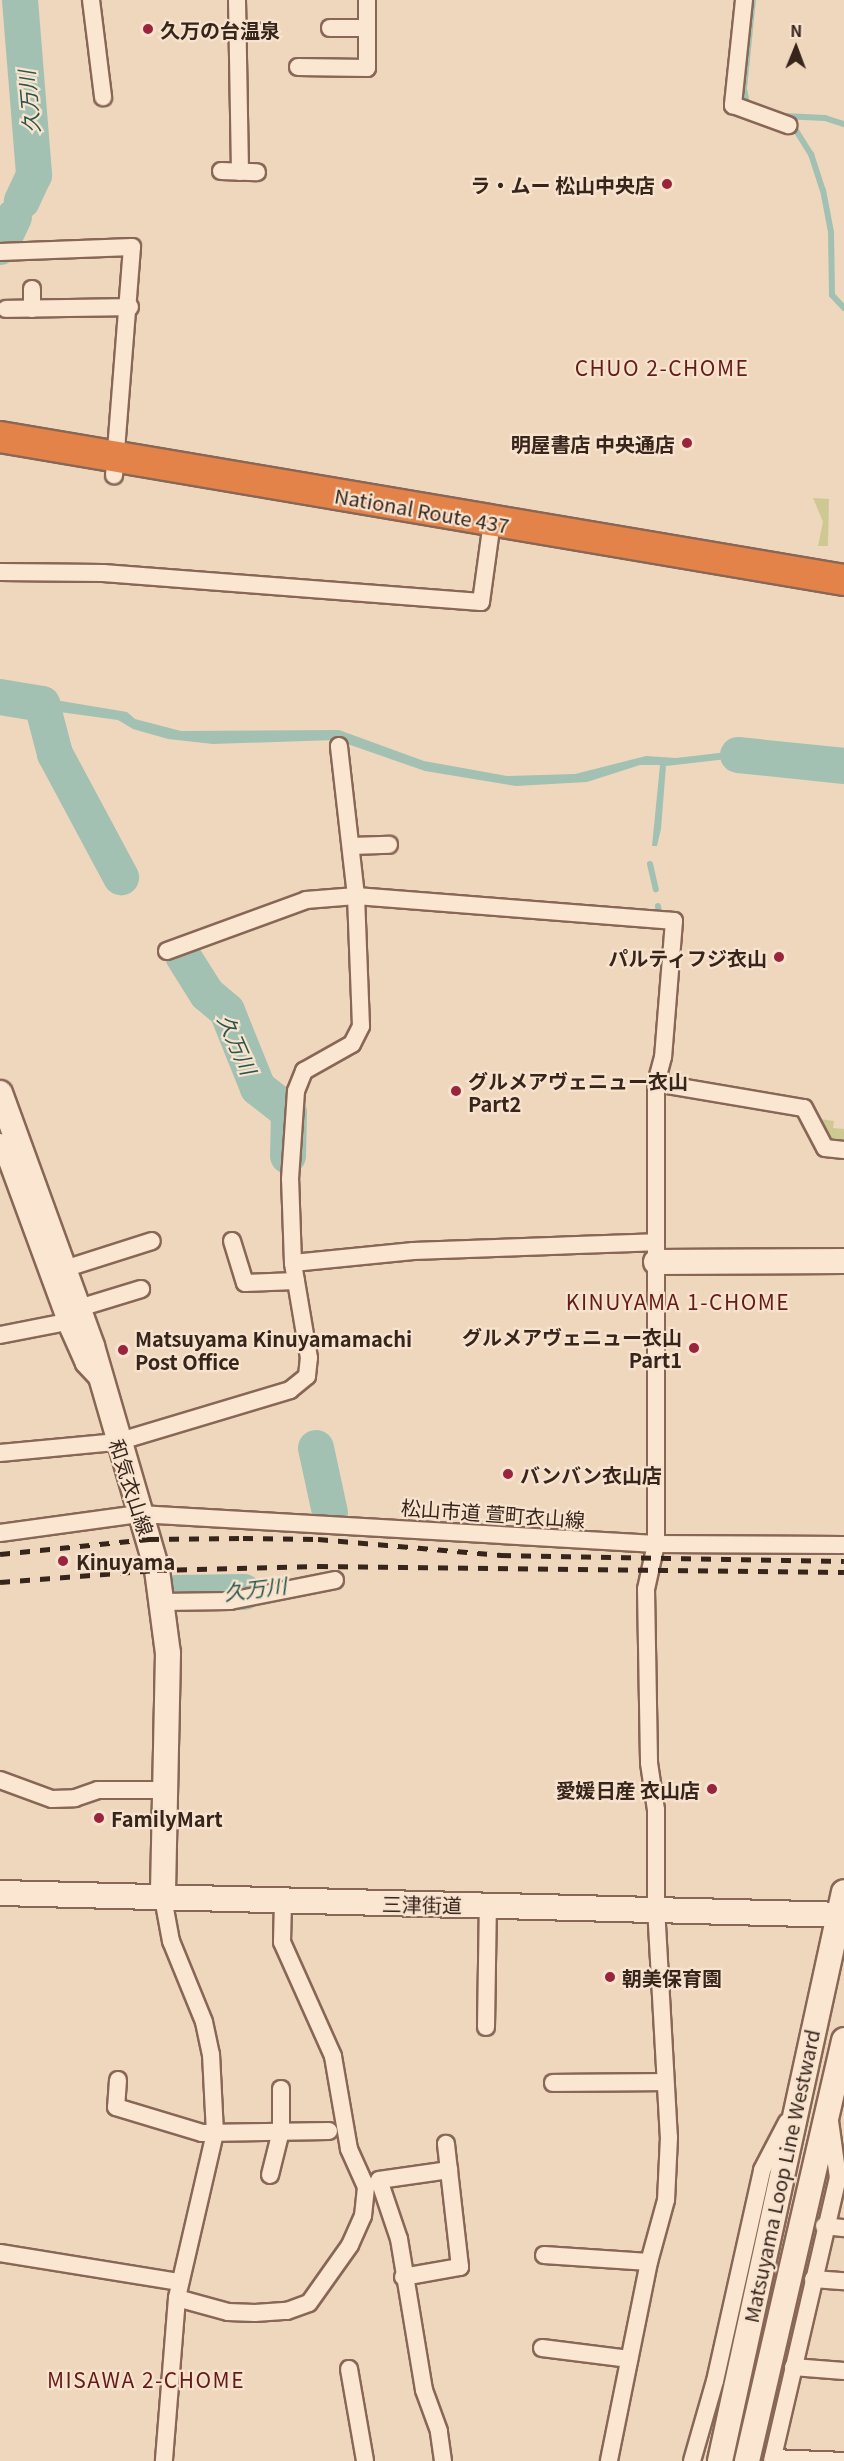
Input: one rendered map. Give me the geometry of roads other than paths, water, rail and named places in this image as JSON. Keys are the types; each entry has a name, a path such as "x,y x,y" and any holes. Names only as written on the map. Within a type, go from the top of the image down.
{"highway":[{"name":"National Route 437","path":"0,437 116,466 491,531 844,598"},
{"name":"National Route 437","path":"0,456 116,466"},
{"name":"National Route 437","path":"491,531 844,580"}],"street":[{"path":"91,0 103,97"},
{"path":"221,171 248,172 237,0"},
{"path":"305,50 302,67 367,68 367,0"},
{"path":"744,0 733,105 788,125"},
{"path":"330,28 367,28"},
{"path":"238,31 256,31"},
{"path":"0,252 132,247 130,307 116,466"},
{"path":"32,289 32,309"},
{"path":"6,309 130,307"},
{"path":"0,572 103,573 481,602 491,531"},
{"path":"0,1453 117,1442 302,1383 310,1363 293,1263 290,1179 297,1085 308,1067 352,1044 361,1030 356,896 339,746"},
{"path":"351,846 389,845"},
{"path":"167,951 306,900 356,896 674,921 663,1057 656,1083 656,1544 646,1588 656,1907 669,2137 666,2200 648,2262 609,2461"},
{"path":"656,1083 804,1108 825,1149 844,1150"},
{"name":"和気衣山線","path":"0,1093 64,1269 72,1315 102,1383 117,1442 149,1539 162,1602 168,1653 163,1898"},
{"path":"0,1142 72,1315"},
{"path":"64,1269 152,1241"},
{"path":"232,1241 245,1283 296,1281"},
{"path":"293,1263 414,1251 656,1252 844,1261"},
{"path":"0,1335 72,1315 141,1289"},
{"name":"松山市道 萱町衣山線","path":"0,1533 139,1514 656,1544 844,1545"},
{"path":"162,1602 230,1601 335,1580"},
{"path":"0,1780 52,1799 75,1798 98,1790 166,1790"},
{"name":"三津街道","path":"0,1893 283,1902 842,1907"},
{"path":"163,1898 171,1941 204,2022 211,2054 215,2133 179,2290 164,2461"},
{"path":"0,2253 179,2290 246,2313 287,2311 309,2303 350,2245 363,2216 366,2187 349,2149 333,2056 282,1942 283,1902"},
{"path":"486,2027 488,1905"},
{"name":"Matsuyama Loop Line Westward","path":"720,2461 794,2109 842,1907"},
{"name":"Matsuyama Loop Line Westward","path":"747,2461 829,2114 844,2040"},
{"path":"118,2080 116,2107 202,2133 329,2131"},
{"path":"553,2083 665,2082"},
{"path":"270,2175 281,2131 281,2089"},
{"path":"692,2461 750,2230 762,2170 794,2109"},
{"path":"829,2114 838,2178 824,2226 772,2459 844,2461"},
{"path":"403,2277 460,2267 446,2144"},
{"path":"443,2461 439,2431 424,2390 403,2277 399,2239 379,2180 449,2170"},
{"path":"824,2226 844,2228"},
{"path":"544,2255 648,2262"},
{"path":"813,2279 844,2281"},
{"path":"542,2348 629,2359"},
{"path":"793,2367 844,2371"},
{"path":"349,2369 365,2461"}],"waterway":[{"name":"久万川","path":"20,0 34,175 22,201"},
{"path":"747,104 744,88 753,0"},
{"path":"783,116 825,118 844,124"},
{"path":"792,124 811,154 823,190 831,232 832,295 844,308"},
{"name":"久万川","path":"0,247 14,217"},
{"name":"久万川","path":"0,697 42,704 55,754 121,877"},
{"path":"738,755 844,766"},
{"path":"650,864 656,889"},
{"path":"658,906 659,912"},
{"name":"久万川","path":"183,956 207,994 227,1011 258,1088 289,1112 288,1156"},
{"name":"久万川","path":"316,1448 330,1513"},
{"name":"久万川","path":"176,1593 244,1592"}],"railway":[{"path":"0,1554 149,1539 243,1538 318,1539 501,1555 844,1561"},
{"path":"0,1582 157,1570 318,1566 844,1572"}],"place":[{"name":"久万の台温泉","path":"148,29"},
{"name":"ラ・ムー 松山中央店","path":"667,184"},
{"name":"明屋書店 中央通店","path":"687,443"},
{"name":"パルティフジ衣山","path":"779,957"},
{"name":"グルメアヴェニュー衣山 Part2","path":"456,1091"},
{"name":"グルメアヴェニュー衣山 Part1","path":"694,1348"},
{"name":"Matsuyama Kinuyamamachi Post Office","path":"123,1350"},
{"name":"バンバン衣山店","path":"508,1474"},
{"name":"Kinuyama","path":"63,1561"},
{"name":"愛媛日産 衣山店","path":"712,1789"},
{"name":"FamilyMart","path":"99,1818"},
{"name":"朝美保育園","path":"610,1977"}],"district":[{"name":"CHUO 2-CHOME","path":"662,367"},
{"name":"KINUYAMA 1-CHOME","path":"678,1301"},
{"name":"MISAWA 2-CHOME","path":"146,2379"}]}
